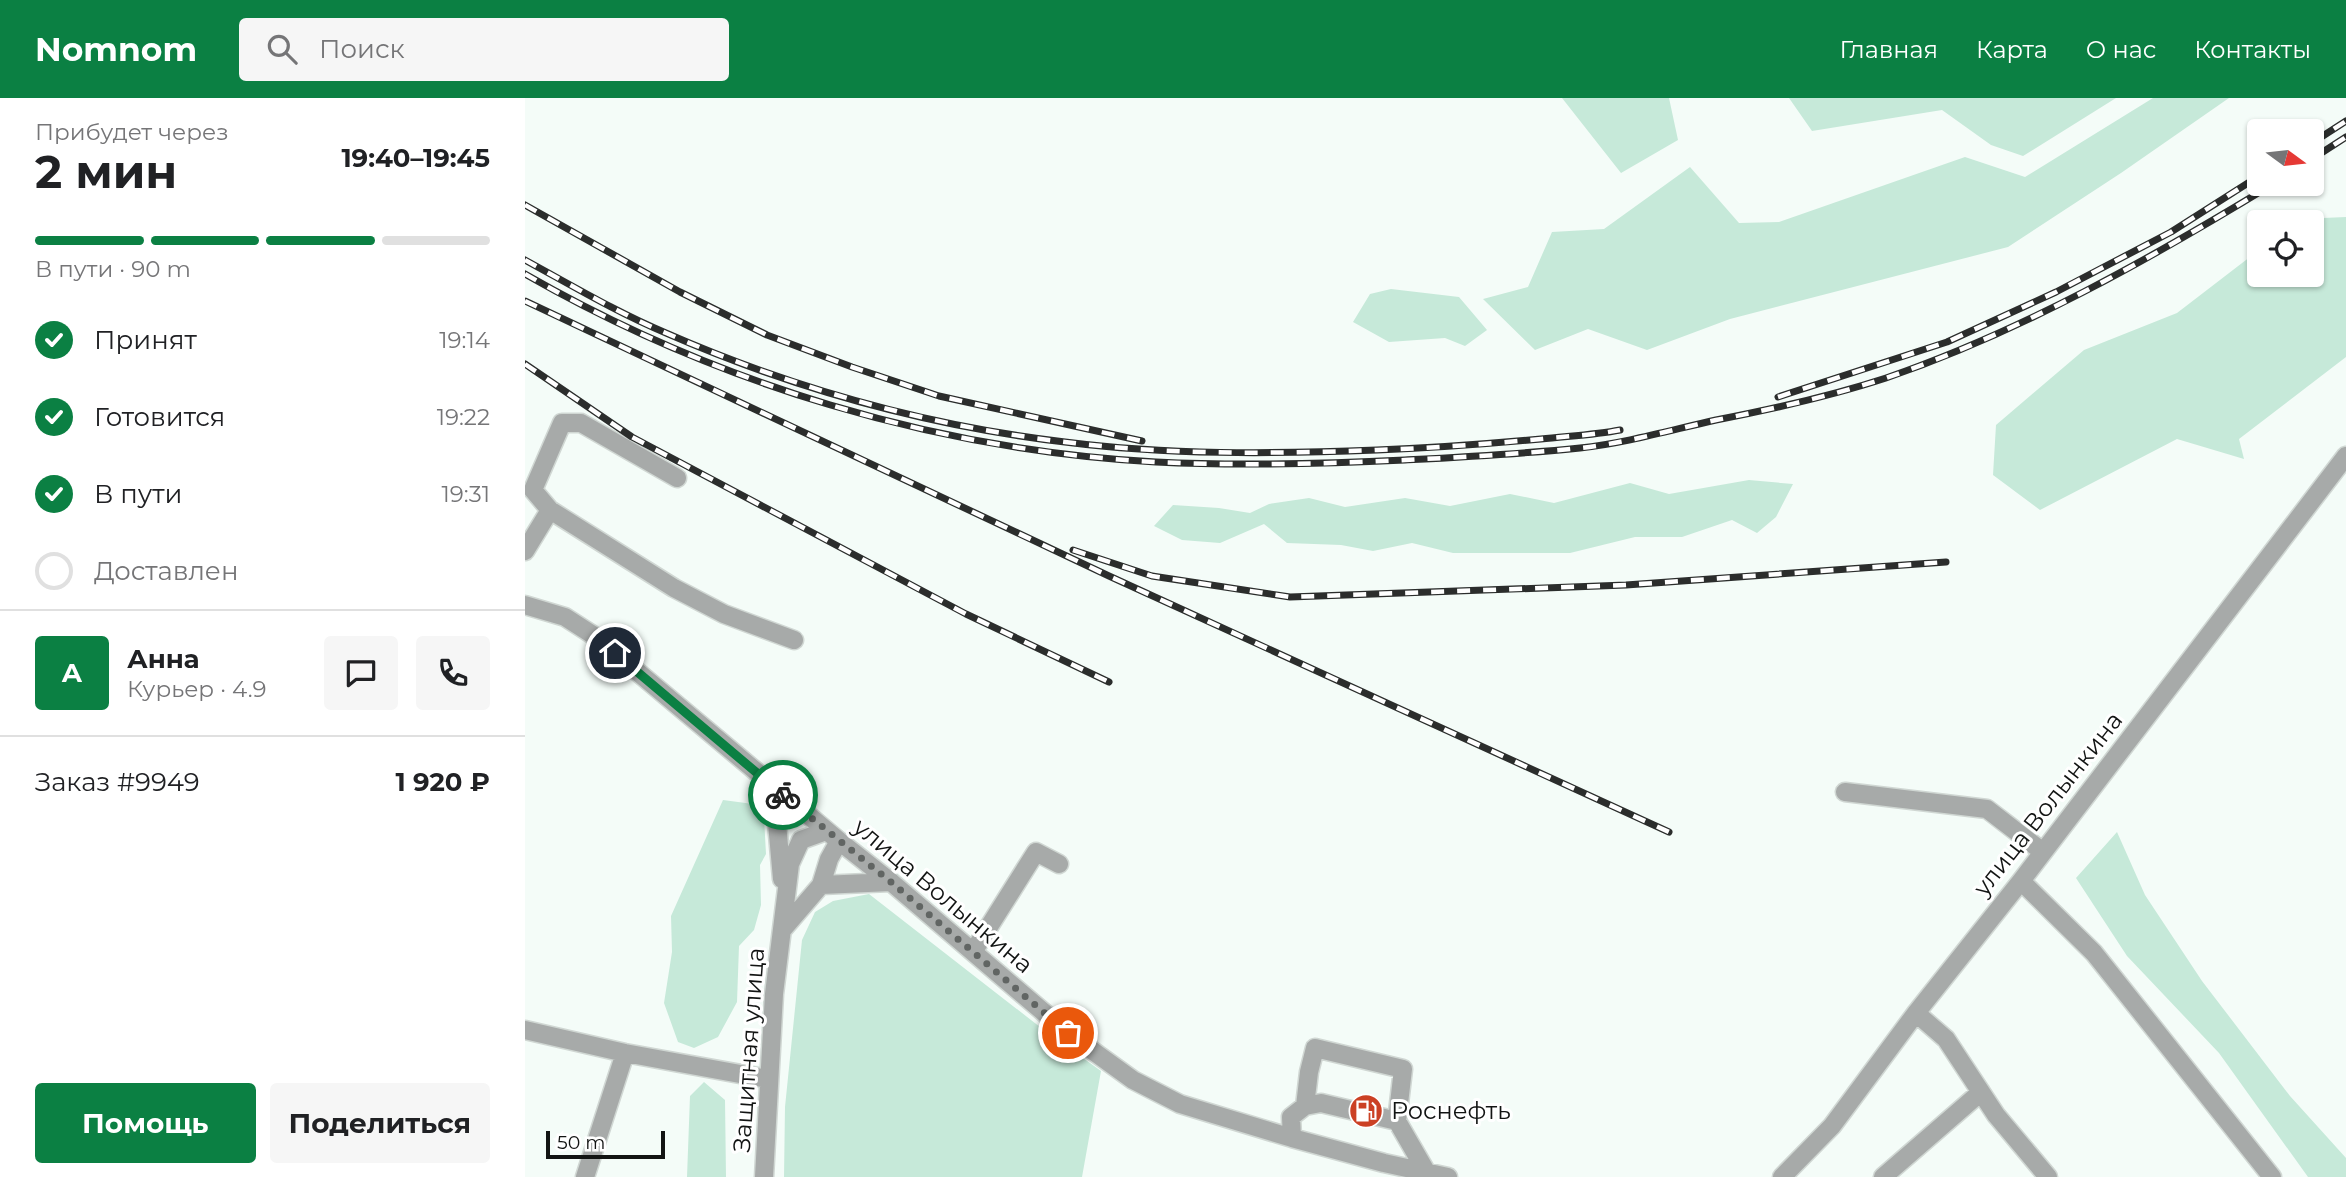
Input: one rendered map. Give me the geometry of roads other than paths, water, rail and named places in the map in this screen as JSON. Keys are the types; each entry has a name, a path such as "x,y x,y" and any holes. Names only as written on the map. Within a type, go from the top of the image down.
{"street":[{"path":"677,478 581,423 562,423 533,490 549,510 674,588 724,614 794,640"},
{"name":"улица Волынкина","path":"1782,1177 1832,1126 1916,1013 2021,881 2346,456"},
{"path":"525,551 549,510"},
{"name":"улица Волынкина","path":"525,605 565,617 596,637 1068,1033 1133,1080 1180,1104 1292,1138 1448,1177"},
{"path":"767,782 776,812 784,928"},
{"path":"1845,792 1987,809 2043,852"},
{"path":"832,836 829,859 821,885 784,928 790,864 801,840 832,836"},
{"path":"973,952 1036,852 1059,864"},
{"path":"2021,881 2094,953 2272,1177"},
{"path":"821,885 891,882"},
{"name":"Защитная улица","path":"764,1177 768,1079 784,928"},
{"path":"1916,1013 1946,1039 1996,1115 2048,1177"},
{"path":"525,1030 625,1053 768,1079"},
{"path":"1305,1106 1315,1048 1403,1069 1397,1121 1427,1173"},
{"path":"585,1177 625,1053"},
{"path":"1883,1177 1981,1093"},
{"path":"1292,1138 1291,1117 1305,1106 1321,1103 1397,1121"}],"railway":[{"path":"2324,135 2346,121"},
{"path":"2324,151 2346,137"},
{"path":"1778,397 1947,342 2056,292 2171,232 2247,184"},
{"path":"525,274 598,313 751,379 830,405 910,426 991,443 1073,455 1218,464 1343,463 1580,448 1614,443 1844,391 1937,359 2036,316 2132,266 2253,196"},
{"path":"525,205 680,292 767,335 939,396 1142,441"},
{"path":"525,260 648,325 762,371 912,415 1014,435 1143,449 1260,453 1439,447 1620,430"},
{"path":"525,301 1109,576 1669,832"},
{"path":"525,364 632,437 966,614 1109,682"},
{"path":"1073,550 1152,576 1290,597 1626,585 1946,562"}],"place":[{"name":"Роснефть","path":"1366,1111"}]}
